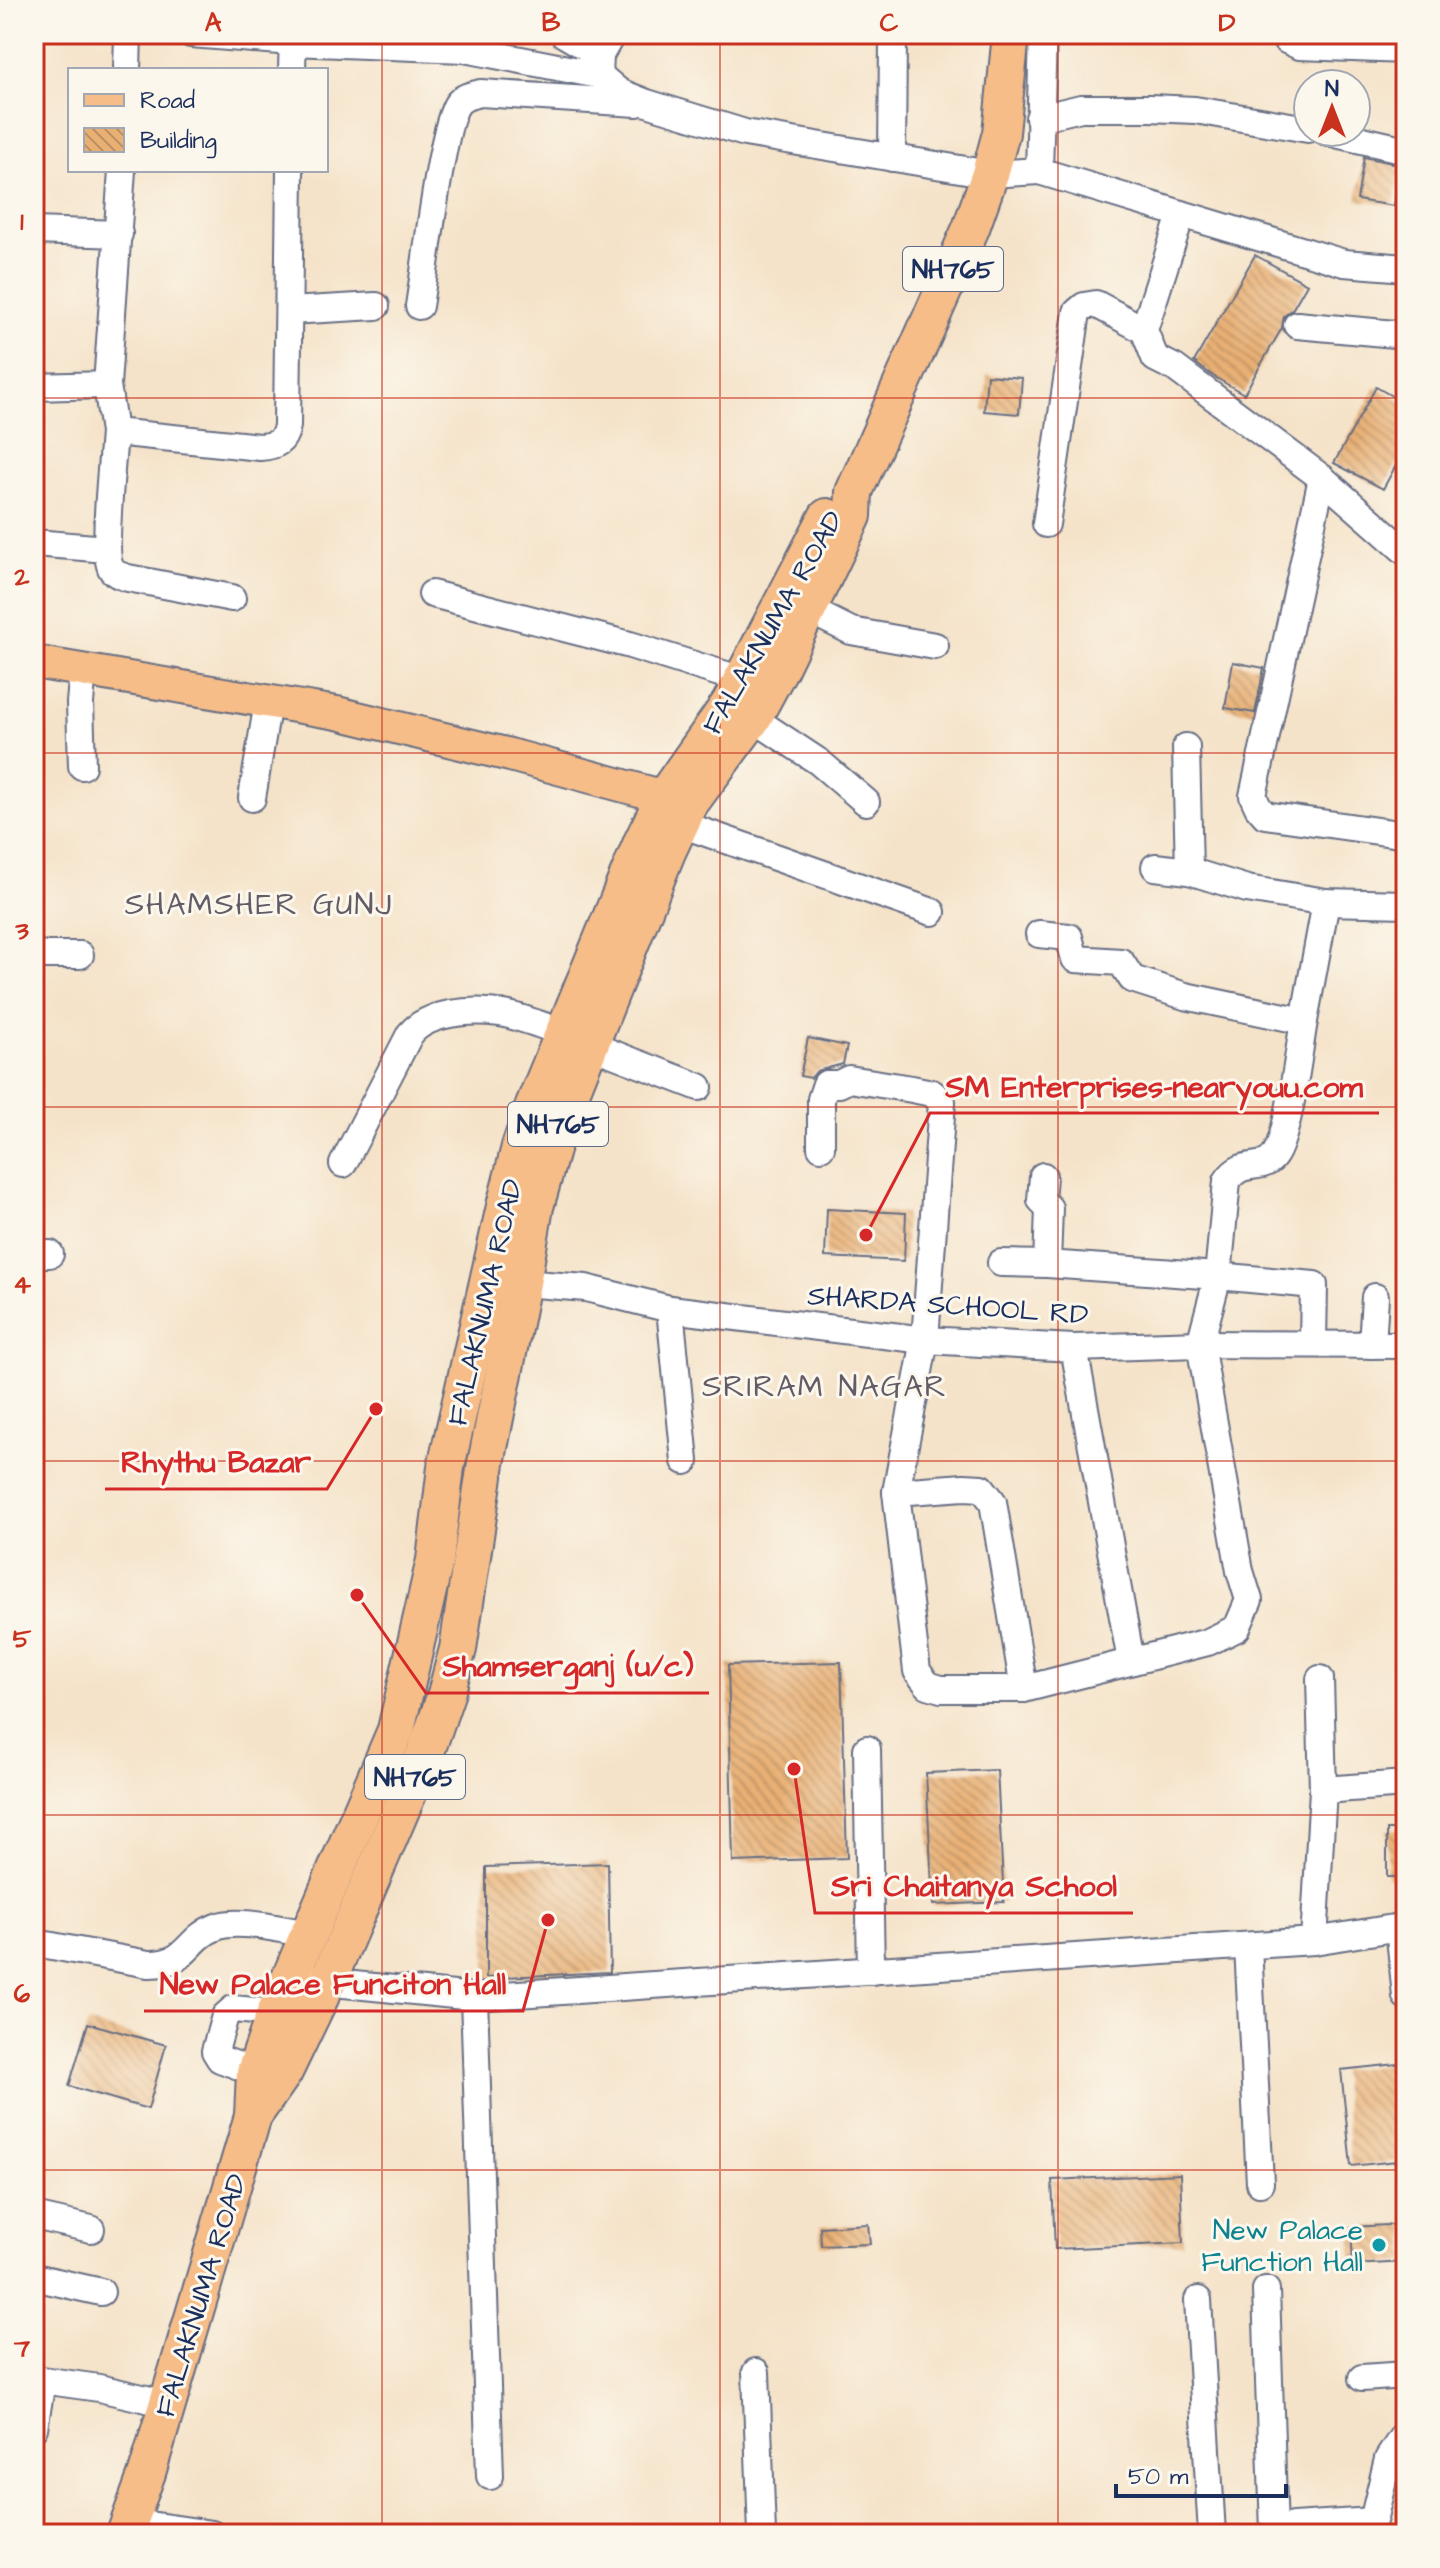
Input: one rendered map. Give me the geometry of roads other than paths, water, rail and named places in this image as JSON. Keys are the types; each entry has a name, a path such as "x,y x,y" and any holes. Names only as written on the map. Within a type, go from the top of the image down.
{"highway":[{"name":"FALAKNUMA ROAD","path":"742,700 809,610 853,516 854,492 971,228 1001,133 1011,34"},
{"name":"FALAKNUMA ROAD","path":"253,2116 284,2072 327,1983 427,1749 446,1694 458,1649 486,1463 520,1147 534,1105 578,1039 667,852 678,808 742,700 830,512 854,492"},
{"name":"FALAKNUMA ROAD","path":"141,2531 147,2473 253,2116 255,2072 289,1979 396,1730 435,1560 446,1467 507,1276"}],"main road":[{"path":"34,662 351,717 510,755 678,808"}],"street":[{"path":"127,68 128,34"},
{"path":"191,34 604,55"},
{"path":"564,34 604,55 619,92 745,133 990,174 1039,171 1344,263 1406,268"},
{"path":"1039,171 1043,34"},
{"path":"1283,34 1286,40 1299,46 1406,50"},
{"path":"292,68 293,38"},
{"path":"892,158 893,39"},
{"path":"419,306 445,146 457,104 467,96 481,93 647,103"},
{"path":"1039,118 1081,108 1195,110 1292,126"},
{"path":"1372,142 1406,150"},
{"path":"122,172 107,385 114,432 107,549 109,564 117,575 232,598"},
{"path":"114,432 260,447 271,446 285,436 290,172"},
{"path":"1181,215 1144,330 1155,358 1175,368 1322,478 1406,552"},
{"path":"34,231 119,234"},
{"path":"1046,524 1077,312 1084,306 1096,304 1144,330"},
{"path":"289,311 376,306"},
{"path":"1297,325 1406,335"},
{"path":"34,387 107,385"},
{"path":"1322,478 1253,796 1265,815 1406,835"},
{"path":"34,543 107,549"},
{"path":"432,594 643,648 742,700 866,802"},
{"path":"809,610 851,631 935,646"},
{"path":"82,766 80,703 83,670"},
{"path":"252,798 268,702"},
{"path":"1186,747 1189,871"},
{"path":"678,808 932,912"},
{"path":"1155,867 1189,871 1247,889 1326,902 1406,904"},
{"path":"821,1147 821,1099 826,1084 839,1084 849,1079 896,1086 932,1093 942,1102 925,1340 896,1492 917,1671 928,1685 941,1689 1024,1689 1208,1642 1237,1628 1249,1600 1240,1571 1200,1344 1218,1276 1227,1181 1232,1172 1240,1167 1266,1163 1274,1156 1286,1121 1326,902"},
{"path":"1039,934 1069,937 1075,959 1121,962 1132,979 1185,996 1304,1021"},
{"path":"34,955 80,955"},
{"path":"343,1164 410,1034 423,1022 464,1013 499,1013 578,1039 699,1087"},
{"path":"1043,1176 1041,1200 1049,1208 1047,1264"},
{"path":"1001,1263 1314,1285 1313,1344"},
{"name":"SHARDA SCHOOL RD","path":"507,1276 586,1288 670,1309 925,1340 1074,1348 1200,1344 1406,1345"},
{"path":"1372,1345 1375,1297"},
{"path":"670,1309 685,1461"},
{"path":"1074,1348 1131,1661"},
{"path":"896,1492 982,1488 993,1502 1024,1689"},
{"path":"1314,1941 1323,1790 1320,1679"},
{"path":"867,1749 871,1971"},
{"path":"1323,1790 1406,1784"},
{"path":"47,1945 148,1964 164,1964 178,1959 202,1934 218,1925 237,1924 308,1934"},
{"path":"289,1979 474,1997 1248,1946 1314,1941 1402,1927 1406,1996"},
{"path":"1248,1946 1260,2183"},
{"path":"474,1997 490,2476"},
{"path":"34,2216 91,2229"},
{"path":"34,2277 101,2292"},
{"path":"1266,2290 1273,2534 1293,2526 1374,2527 1388,2459 1406,2431"},
{"path":"1198,2300 1212,2534"},
{"path":"756,2372 762,2534"},
{"path":"1362,2378 1406,2375"},
{"path":"34,2428 38,2380 99,2388 168,2404"},
{"path":"141,2531 212,2534"}],"place":[{"name":"SM Enterprises-nearyouu.com","path":"866,1235"},
{"name":"Rhythu Bazar","path":"376,1409"},
{"name":"Shamserganj (u/c)","path":"357,1595"},
{"name":"Sri Chaitanya School","path":"794,1769"},
{"name":"New Palace Funciton Hall","path":"548,1920"},
{"name":"New Palace Function Hall","path":"1379,2245"}],"district":[{"name":"SHAMSHER GUNJ","path":"259,904"},
{"name":"SRIRAM NAGAR","path":"825,1386"}]}
